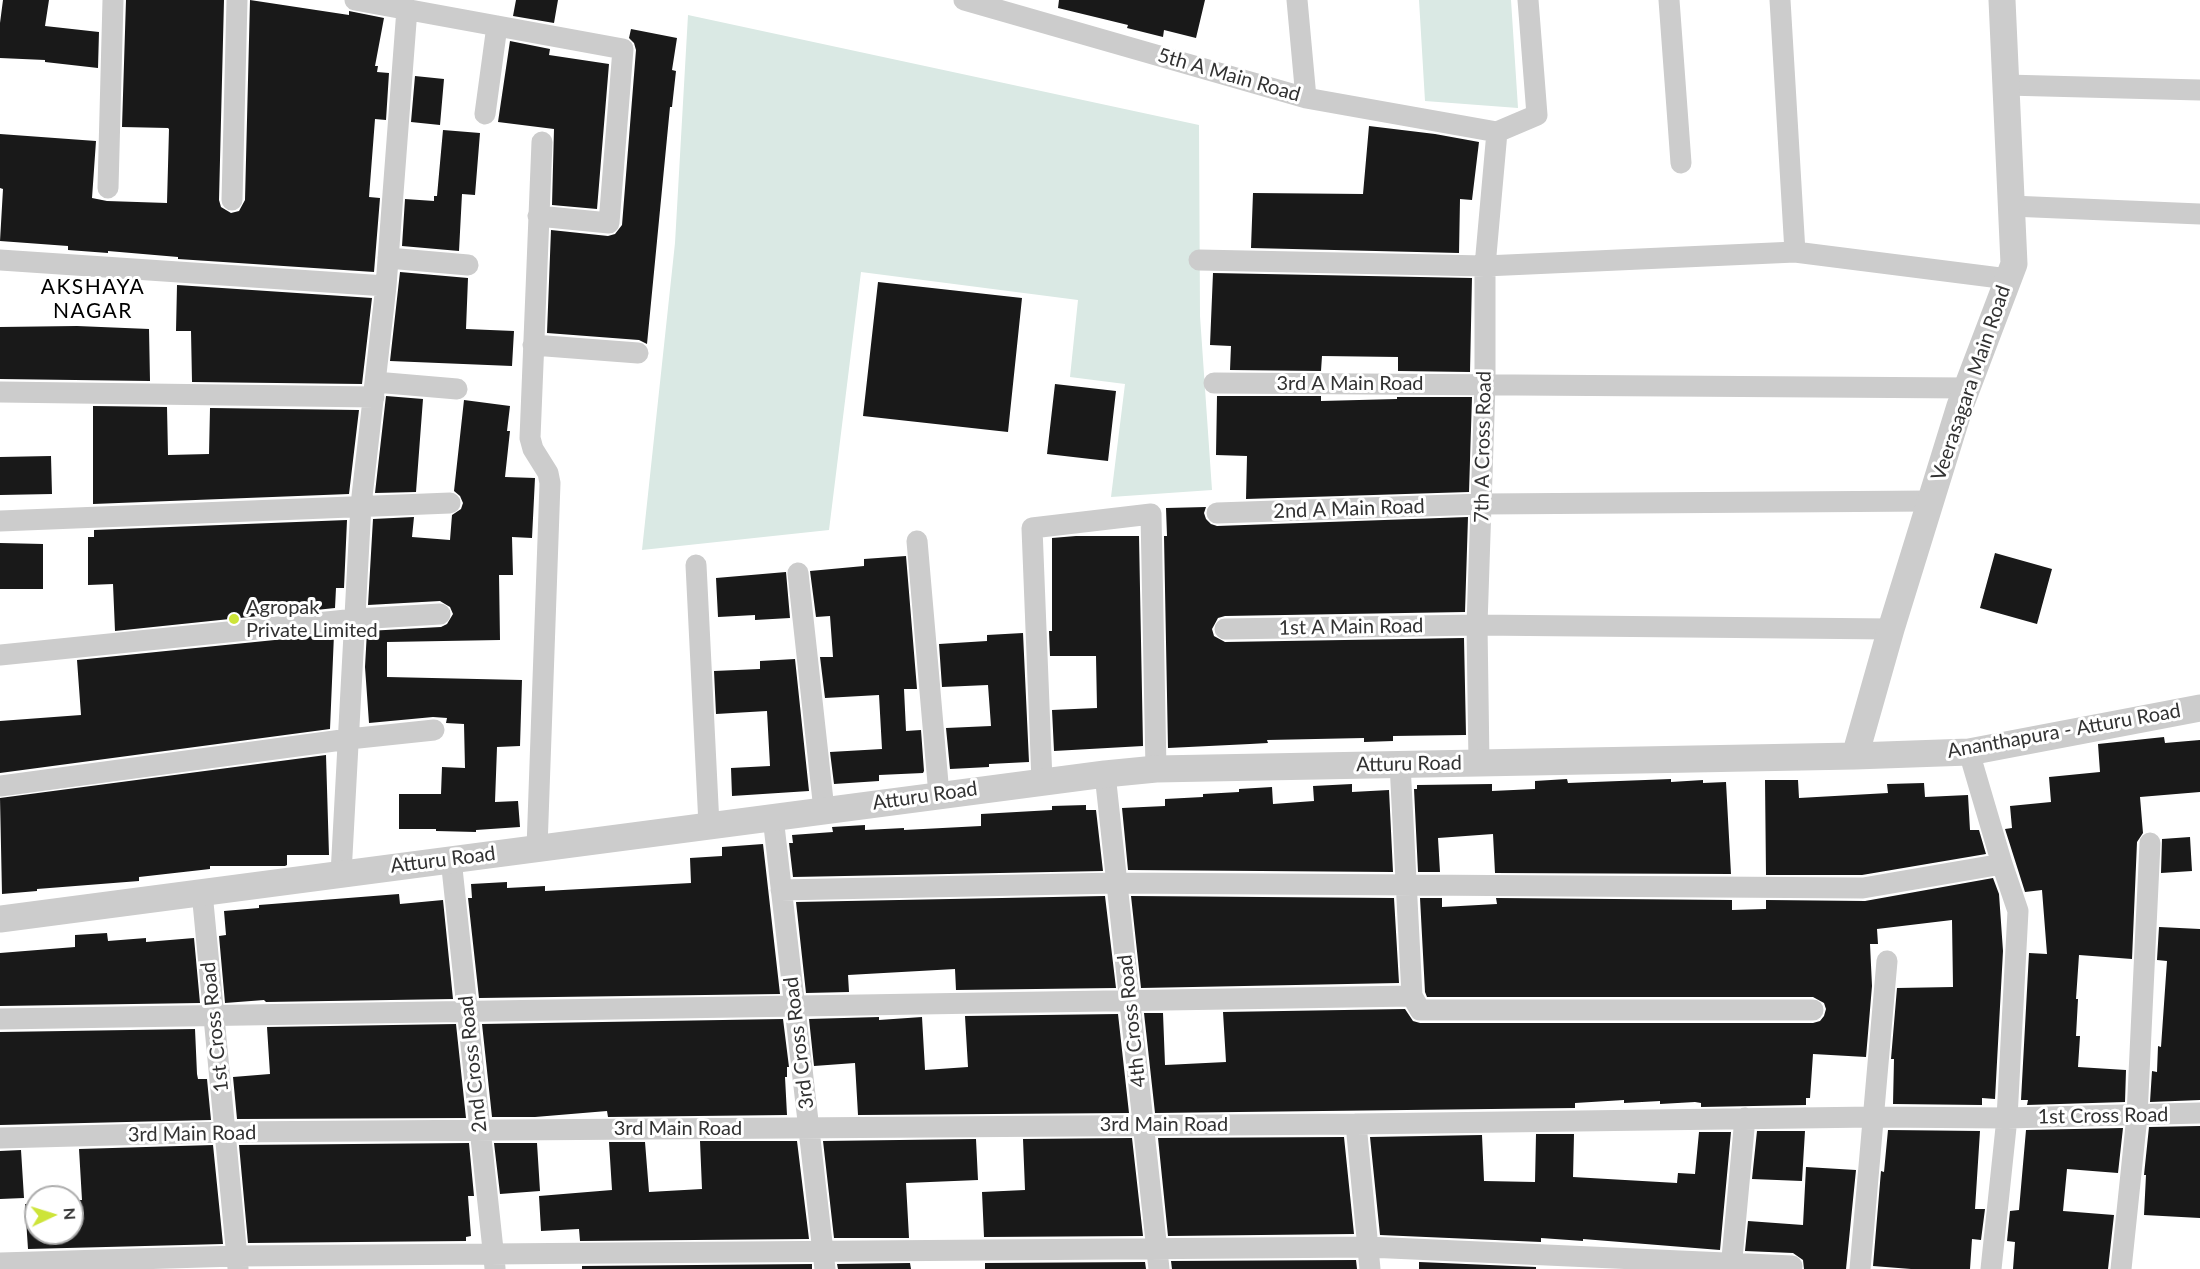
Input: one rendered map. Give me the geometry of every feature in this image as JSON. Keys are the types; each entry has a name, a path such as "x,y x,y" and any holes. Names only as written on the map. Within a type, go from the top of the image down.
{"street":[{"path":"108,188 113,0"},
{"path":"232,200 237,0"},
{"path":"355,0 623,49 609,223 538,216"},
{"name":"5th A Main Road","path":"964,0 1306,98 1497,132"},
{"path":"1297,0 1306,98"},
{"path":"1497,132 1537,115 1528,0"},
{"path":"1669,0 1681,163"},
{"path":"1780,0 1795,252"},
{"name":"Veerasagara Main Road","path":"1855,756 1891,629 1967,388 2013,264 2002,0"},
{"path":"342,874 361,506 386,286 407,9"},
{"path":"485,114 497,26"},
{"path":"2006,85 2200,90"},
{"name":"7th A Cross Road","path":"1479,763 1477,625 1485,385 1485,266 1497,132"},
{"path":"537,848 550,483 548,473 532,449 530,438 542,142"},
{"path":"2011,206 2200,214"},
{"path":"1199,260 1485,266 1795,252 2008,279"},
{"path":"388,258 468,265"},
{"path":"0,260 386,286"},
{"path":"533,345 638,353"},
{"name":"3rd A Main Road","path":"1214,383 1967,388"},
{"path":"0,392 457,389"},
{"name":"2nd A Main Road","path":"1217,513 1482,504 1931,501"},
{"path":"0,521 450,503"},
{"path":"1042,781 1032,528 1151,514 1156,769"},
{"path":"917,541 939,795"},
{"path":"696,565 709,825"},
{"path":"798,573 824,810"},
{"path":"0,655 356,620 440,614"},
{"name":"1st A Main Road","path":"1225,629 1477,625 1891,629"},
{"name":"Ananthapura - Atturu Road","path":"1855,756 1969,752 2200,708"},
{"path":"0,786 349,739 434,730"},
{"path":"1969,752 2018,911 2007,1118 1991,1269"},
{"name":"Atturu Road","path":"0,919 1042,781 1156,769 1855,756"},
{"path":"1400,764 1412,996 1420,1010 1813,1010"},
{"name":"4th Cross Road","path":"1105,774 1158,1259"},
{"name":"3rd Cross Road","path":"773,817 824,1261"},
{"path":"2121,1269 2137,1116 2150,843"},
{"name":"2nd Cross Road","path":"451,860 494,1262"},
{"path":"781,890 1117,883 1863,888 2002,864"},
{"name":"1st Cross Road","path":"202,892 238,1263"},
{"path":"1860,1269 1887,961"},
{"path":"0,1019 1412,996"},
{"name":"1st Cross Road","path":"2007,1118 2200,1113"},
{"path":"1874,1117 2007,1118"},
{"name":"3rd Main Road","path":"0,1138 225,1132 1356,1124 1874,1117"},
{"path":"1732,1265 1745,1118"},
{"path":"1356,1124 1370,1269"},
{"path":"0,1263 1158,1259 1368,1247 1792,1266"}],"shaded area":[{"path":"1419,0 1511,0 1518,108 1425,101"},
{"path":"688,15 1199,125 1200,316 1212,490 1111,497 1125,384 1070,377 1078,300 861,272 829,530 642,550 675,243"}],"building":[{"path":"3,0 49,0 45,26 99,32 98,68 45,62 45,60 0,58 0,23"},
{"path":"126,0 224,0 219,200 221,207 231,213 239,211 245,200 250,0 349,15 349,11 384,18 375,66 378,66 377,72 389,73 386,120 375,119 369,197 380,198 374,272 178,259 178,257 108,251 108,253 68,250 68,246 0,241 3,189 0,188 0,134 96,141 92,198 107,201 167,203 169,129 122,127"},
{"path":"516,0 558,0 554,23 513,16"},
{"path":"1059,0 1205,0 1196,38 1164,30 1163,37 1127,28 1128,25 1058,8"},
{"path":"631,29 677,38 672,70 676,71 672,107 670,107 647,344 639,340 547,333 551,230 608,236 615,234 622,225 636,50 629,38"},
{"path":"510,41 550,49 549,55 609,64 597,209 552,205 554,129 498,122"},
{"path":"415,76 444,79 440,125 411,122"},
{"path":"1369,126 1479,142 1472,200 1460,199 1459,253 1251,248 1253,193 1363,194"},
{"path":"443,130 480,133 475,195 462,194 459,251 402,246 405,199 434,201 434,196 437,196"},
{"path":"400,272 468,278 466,329 514,331 512,366 390,361"},
{"path":"1213,273 1472,278 1470,372 1398,371 1398,357 1322,356 1321,371 1230,370 1231,346 1210,345"},
{"path":"878,282 1022,298 1008,432 863,416"},
{"path":"177,285 372,298 362,384 192,382 191,331 176,331"},
{"path":"77,326 149,329 150,381 0,379 0,327"},
{"path":"1055,384 1116,391 1108,461 1047,454"},
{"path":"386,396 423,399 416,492 375,493"},
{"path":"1217,396 1321,396 1321,401 1397,399 1397,397 1472,397 1469,492 1246,499 1247,456 1216,455"},
{"path":"464,400 510,406 505,477 535,478 532,538 512,537 513,575 499,575 500,640 387,642 387,677 522,680 520,746 497,747 495,802 518,801 520,827 476,830 476,832 399,829 399,794 441,794 442,767 465,768 464,724 446,723 447,718 433,717 369,723 365,667 367,631 441,627 447,624 453,614 450,607 440,601 368,605 373,519 414,517 412,537 450,540 452,515 461,509 463,503 454,491"},
{"path":"93,406 167,407 168,455 209,454 210,408 359,410 349,494 93,504"},
{"path":"51,456 52,494 0,495 0,457"},
{"path":"1206,507 1204,513 1206,519 1217,526 1468,517 1465,612 1225,616 1218,618 1212,629 1214,636 1225,642 1464,638 1466,735 1393,736 1393,741 1364,742 1364,738 1267,740 1268,743 1168,748 1164,536 1167,536 1166,508"},
{"path":"347,520 344,588 336,588 335,608 115,631 113,584 88,585 88,537 94,537 94,530"},
{"path":"1139,536 1143,746 1054,751 1052,710 1097,708 1096,656 1050,656 1052,538"},
{"path":"0,543 43,544 43,589 0,589"},
{"path":"1995,553 2052,569 2037,624 1980,608"},
{"path":"906,556 917,689 904,689 906,731 921,730 924,771 923,773 879,775 879,781 834,784 830,752 882,749 879,695 825,698 820,657 833,657 830,616 816,617 810,571 864,566 864,559"},
{"path":"786,572 790,618 755,620 755,615 718,617 716,578"},
{"path":"1023,633 1029,762 950,769 946,728 991,726 988,685 942,687 939,644 987,641 987,635"},
{"path":"334,634 330,729 0,773 0,721 81,715 77,660"},
{"path":"795,659 809,791 732,796 731,768 770,766 767,711 716,714 714,671 760,669 760,661"},
{"path":"2164,737 2165,743 2200,740 2200,792 2140,797 2143,833 2137,842 2132,959 2079,955 2076,999 2078,999 2076,1036 2080,1036 2078,1067 2126,1070 2125,1102 2027,1105 2028,1100 2021,1100 2029,953 2047,954 2042,890 2025,892 2005,829 2012,828 2010,806 2051,802 2049,777 2100,772 2098,744"},
{"path":"326,755 329,855 287,855 285,866 210,866 210,869 139,877 139,881 2,894 0,798"},
{"path":"1567,779 1568,783 1671,779 1671,782 1703,780 1703,783 1726,782 1731,874 1495,873 1493,834 1438,838 1440,872 1418,872 1414,789 1417,789 1417,785 1492,784 1492,791 1535,789 1535,781"},
{"path":"1765,780 1798,780 1799,798 1888,793 1887,784 1924,783 1925,797 1968,795 1970,830 1979,830 1986,854 1862,875 1766,875"},
{"path":"1352,784 1352,792 1389,790 1393,872 1128,870 1122,808 1165,806 1165,799 1203,797 1203,794 1272,787 1273,804 1314,801 1313,786"},
{"path":"1086,805 1086,810 1096,810 1103,871 793,877 789,843 793,843 792,835 833,832 832,827 865,825 865,830 981,826 981,814 1052,810 1052,806"},
{"path":"2190,837 2192,871 2161,873 2162,839"},
{"path":"763,844 780,994 479,998 468,898 472,898 471,884 507,882 507,888 545,886 545,891 691,883 690,858 722,856 722,847"},
{"path":"1993,878 1999,894 2003,951 1995,1099 1982,1098 1982,1105 1893,1104 1894,1059 1891,1059 1897,988 1953,987 1952,920 1877,929 1878,944 1870,944 1872,986 1866,1057 1813,1054 1810,1098 1806,1098 1806,1105 1701,1107 1701,1103 1695,1102 1624,1103 1624,1100 1575,1103 1575,1108 1155,1113 1144,1013 1163,1013 1165,1065 1226,1062 1223,1012 1405,1009 1413,1021 1420,1023 1813,1023 1820,1021 1826,1009 1824,1003 1813,997 1427,997 1420,898 1442,898 1442,907 1497,904 1496,898 1732,900 1732,910 1766,909 1766,900 1865,901"},
{"path":"399,894 400,904 443,900 453,999 266,1002 264,1000 225,1003 219,936 226,935 224,911 259,908 259,905"},
{"path":"1105,896 1116,988 956,990 955,969 848,975 849,992 806,993 796,902"},
{"path":"1131,896 1394,898 1399,983 1141,988"},
{"path":"2159,927 2200,929 2200,1100 2150,1102 2152,1071 2157,1072 2158,1046 2161,1047 2167,961 2157,960"},
{"path":"107,933 108,941 146,938 146,942 194,938 200,1003 0,1006 0,953 75,947 75,935"},
{"path":"1118,1014 1129,1113 858,1115 855,1063 814,1066 809,1019 879,1017 879,1020 922,1017 925,1070 968,1067 965,1016"},
{"path":"783,1019 789,1067 787,1067 787,1077 785,1077 787,1115 608,1117 607,1111 535,1117 492,1117 482,1024"},
{"path":"456,1024 466,1118 237,1119 233,1077 270,1074 267,1027"},
{"path":"195,1029 197,1074 198,1079 207,1079 211,1120 0,1125 0,1032"},
{"path":"2200,1126 2200,1218 2144,1215 2146,1175 2144,1175 2149,1127"},
{"path":"2123,1128 2118,1173 2067,1169 2063,1211 2114,1215 2108,1269 2013,1269 2015,1242 2007,1241 2010,1211 2019,1210 2026,1130"},
{"path":"1888,1130 1980,1131 1975,1209 1985,1209 1981,1240 1972,1239 1970,1269 1911,1269 1873,1266 1881,1171 1884,1172"},
{"path":"1757,1131 1805,1131 1802,1181 1752,1179"},
{"path":"1699,1132 1731,1132 1720,1250 1583,1239 1583,1241 1541,1238 1541,1242 1380,1235 1370,1137 1482,1135 1484,1181 1535,1182 1536,1134 1574,1134 1573,1177 1677,1183 1678,1173 1695,1174"},
{"path":"1344,1137 1354,1234 1168,1236 1158,1138"},
{"path":"1132,1138 1143,1236 984,1237 982,1192 1025,1190 1023,1139"},
{"path":"976,1139 978,1180 906,1183 909,1238 834,1238 823,1141"},
{"path":"700,1141 797,1141 809,1239 580,1241 579,1229 541,1231 539,1196 612,1190 609,1142 645,1142 649,1192 702,1189"},
{"path":"469,1143 474,1196 468,1196 471,1236 466,1237 466,1241 248,1243 239,1145"},
{"path":"494,1143 537,1143 540,1191 500,1194"},
{"path":"213,1145 223,1244 28,1249 28,1245 84,1245 84,1185 81,1185 79,1149"},
{"path":"21,1150 24,1198 0,1199 0,1151"},
{"path":"1806,1167 1856,1170 1846,1269 1804,1269 1803,1260 1793,1253 1745,1251 1748,1221 1803,1225"},
{"path":"1356,1260 1357,1269 1172,1269 1171,1261"},
{"path":"1145,1262 1146,1269 985,1269 985,1263"},
{"path":"1419,1262 1536,1267 1536,1269 1419,1269"},
{"path":"910,1263 911,1269 838,1269 837,1264"},
{"path":"812,1264 812,1269 582,1269 582,1266"}],"place":[{"name":"Agropak Private Limited","path":"234,619"}],"district":[{"name":"AKSHAYA NAGAR","path":"93,299"}]}
